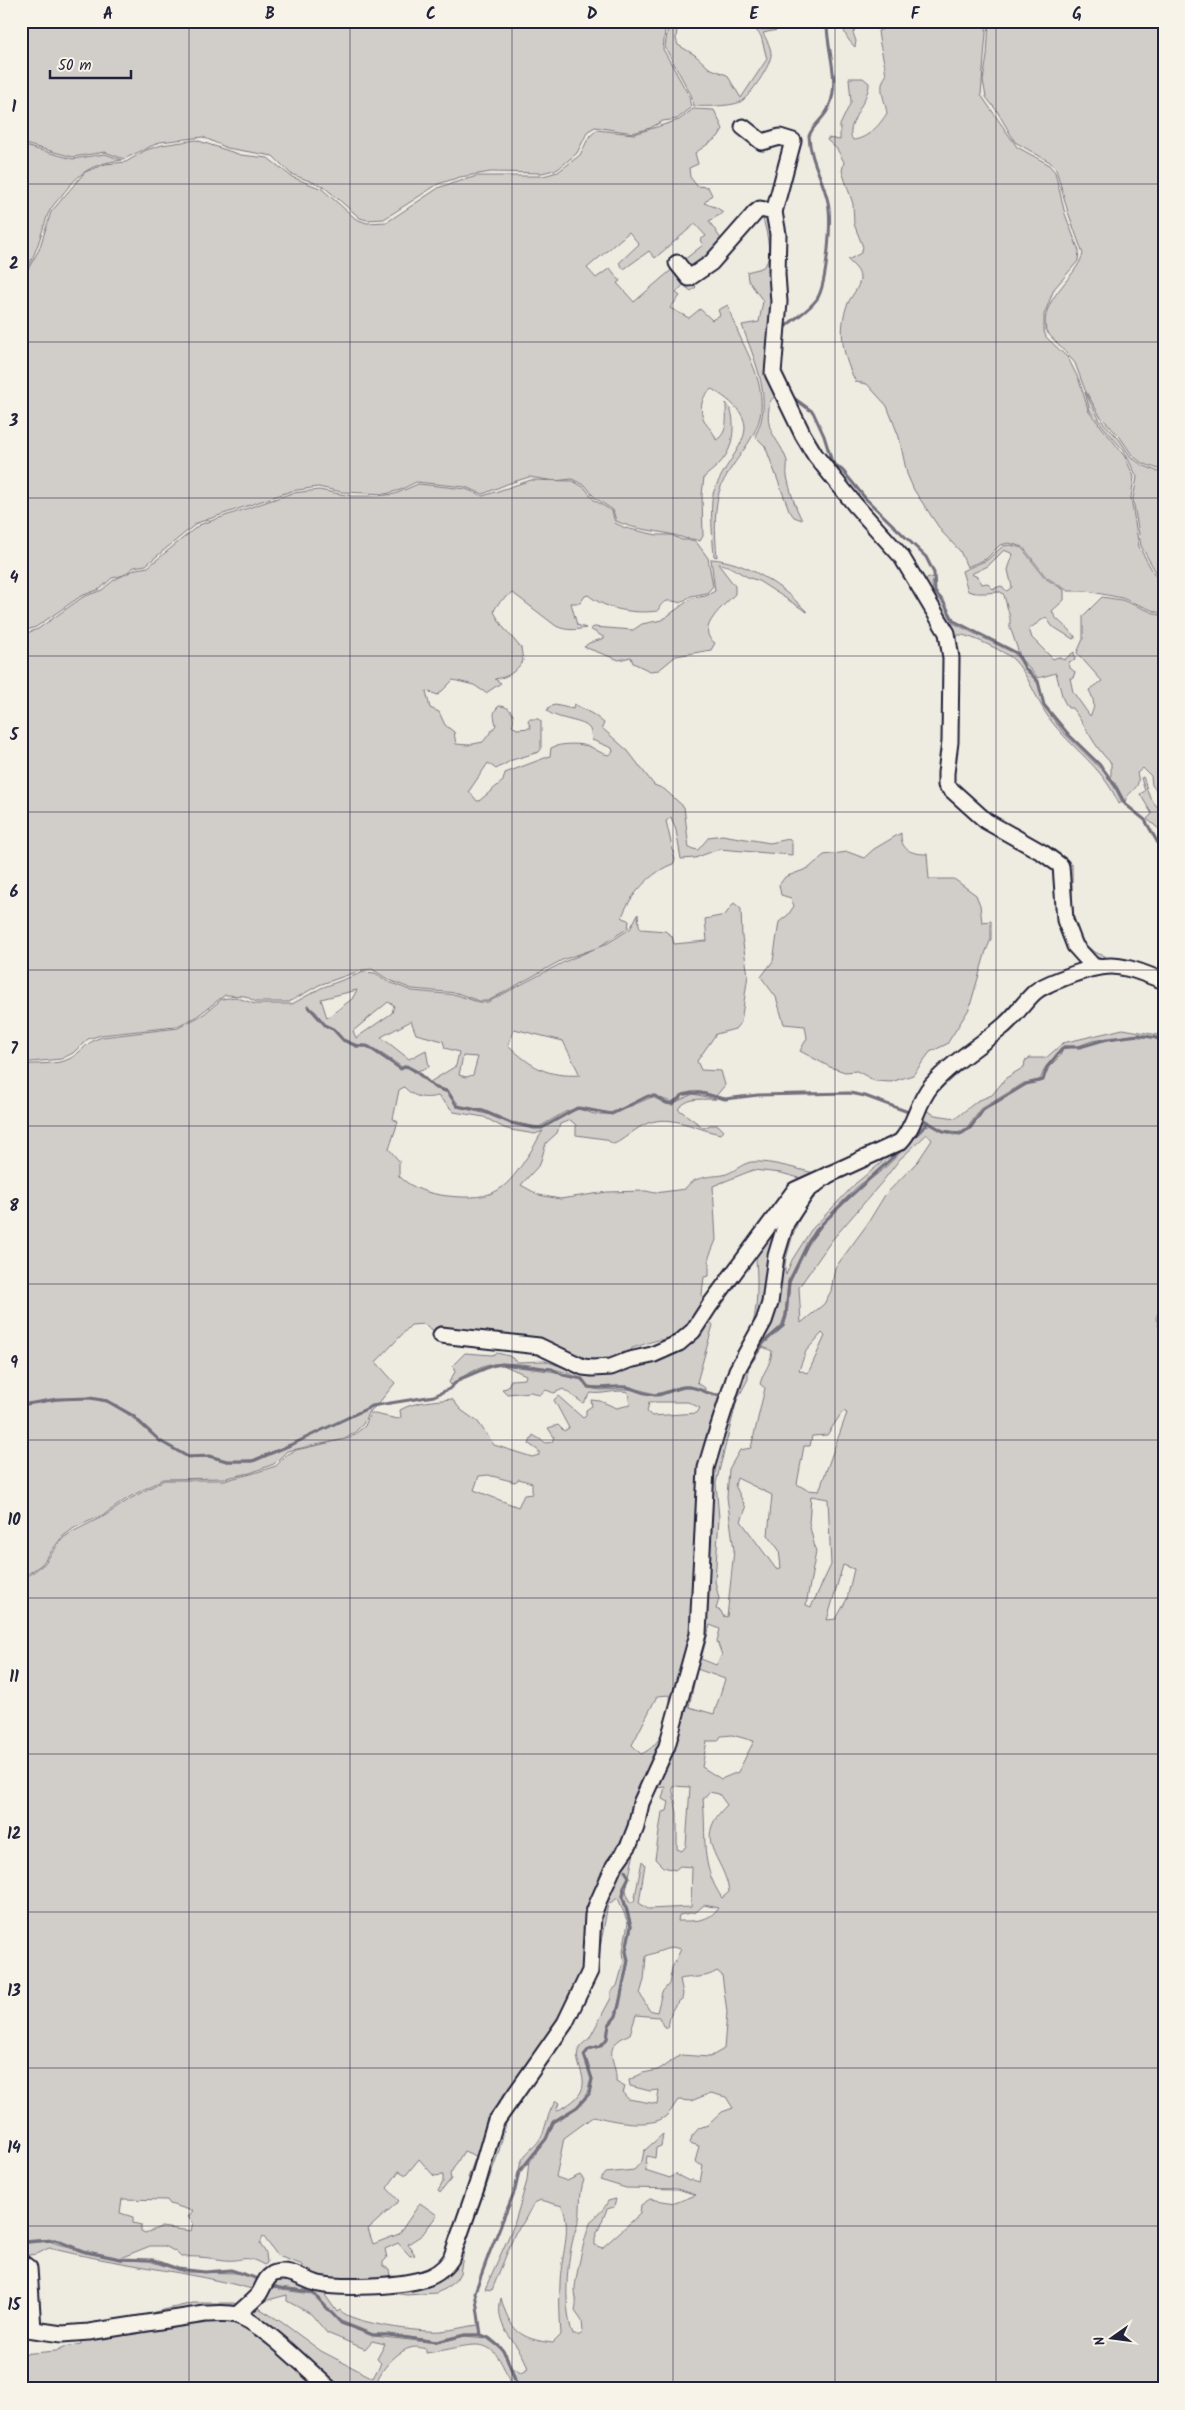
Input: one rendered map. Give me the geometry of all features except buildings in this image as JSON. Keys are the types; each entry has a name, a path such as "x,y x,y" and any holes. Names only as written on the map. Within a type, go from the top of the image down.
{"street":[{"path":"743,127 762,142 780,137 792,141 774,212 778,234 777,274 779,302 773,373 803,435 815,455 851,500 901,556 947,633 951,658 950,742 946,785 986,821 1043,853 1061,866 1066,920 1075,946 1094,967"},
{"path":"677,263 689,278 711,263 760,209 774,212"},
{"path":"441,1335 539,1346 584,1367 592,1368 611,1367 652,1355 679,1343 693,1331 794,1190 900,1142 906,1136 930,1086 952,1066 1004,1026 1036,990 1094,967 1116,966 1137,970 1164,981"},
{"path":"237,2315 259,2294 267,2279 275,2273 287,2272 318,2284 333,2286 404,2282 419,2280 436,2274 445,2268 451,2259 477,2185 495,2123 564,2023 590,1971 593,1915 614,1866 629,1845 644,1796 667,1746 698,1634 706,1468 714,1441 737,1370 764,1321 770,1303 776,1256 786,1223 807,1191 829,1174"},
{"path":"21,2262 29,2268 27,2328 62,2334 89,2332 205,2314 224,2313 237,2315 257,2326 330,2389"}],"shaded area":[{"path":"21,21 666,21 663,49 689,96 691,108 677,119 663,121 650,128 633,133 595,127 588,131 577,153 558,169 542,173 491,172 460,177 438,184 384,219 367,220 360,218 323,186 291,174 273,156 227,148 203,137 160,142 124,159 105,152 73,157 21,143"},
{"path":"669,21 678,21 676,39 678,45 695,55 709,68 727,75 741,98 767,59 761,36 756,30 773,29 780,21 783,22 777,30 763,33 770,49 770,59 764,73 744,99 740,102 725,105 694,106 691,95 665,47"},
{"path":"843,21 859,21 853,33 856,41 855,47 846,36"},
{"path":"881,21 987,21 981,95 1017,147 1048,164 1055,172 1065,214 1079,251 1078,261 1054,289 1044,315 1044,331 1046,337 1068,358 1079,380 1089,412 1125,457 1134,477 1131,498 1139,547 1164,591 1164,615 1122,598 1087,591 1068,591 1046,577 1023,547 1009,543 1000,545 986,559 967,567 960,551 942,532 914,490 907,474 899,437 887,406 867,384 856,382 851,373 842,333 848,303 857,288 860,276 858,270 848,260 861,253 863,247 854,224 853,204 842,171 844,162 837,149 827,140 828,138 840,140 840,125 851,102 849,78 863,78 869,83 866,97 851,128 853,140 873,131 887,113 882,93 882,84 886,76 878,31 883,29"},
{"path":"989,21 1164,21 1164,471 1142,463 1132,455 1120,437 1100,416 1085,390 1075,363 1046,331 1045,320 1048,309 1083,254 1068,212 1056,169 1050,162 1015,142 997,111 986,97 983,81"},
{"path":"693,109 714,110 723,129 718,137 695,153 698,164 689,168 690,177 697,186 708,187 712,195 704,203 718,208 723,213 709,221 725,245 690,275 680,263 703,245 700,240 706,236 695,224 655,258 649,251 624,269 619,263 639,244 629,232 587,268 596,278 610,268 620,281 617,283 634,302 676,266 691,279 696,287 691,291 683,285 676,293 680,296 670,308 689,318 700,309 712,320 720,315 718,310 728,305 754,369 761,396 761,410 756,430 727,475 719,492 715,520 717,557 714,556 713,541 712,513 714,491 738,448 745,426 741,414 731,402 712,389 703,399 702,416 716,440 725,429 726,403 732,415 733,429 731,445 725,457 704,477 702,495 703,536 700,541 632,527 616,521 613,510 595,498 586,486 572,479 555,481 529,477 483,494 465,487 416,482 386,494 342,492 318,487 291,491 197,523 146,565 134,567 124,575 112,578 100,589 81,596 36,627 21,632 21,281 39,250 51,212 85,172 105,164 126,162 146,150 162,145 196,140 241,155 268,158 292,177 322,189 356,219 367,223 387,222 440,187 477,176 543,176 558,172 580,155 589,137 597,130 634,134 679,120"},
{"path":"21,145 73,159 105,154 122,160 102,164 87,170 68,187 49,211 34,255 21,277"},
{"path":"761,213 771,216 776,396 769,404 768,417 771,430 787,461 790,487 802,520 794,517 789,510 765,446 755,436 761,422 763,394 757,366 742,325 759,322 763,301 748,280 747,272 759,269 767,263 769,250"},
{"path":"1085,392 1099,418 1119,439 1131,457 1142,465 1164,474 1164,586 1141,546 1133,499 1137,477 1124,451 1090,411"},
{"path":"531,480 573,481 585,488 594,500 612,511 615,523 625,528 657,535 671,535 682,540 693,540 708,558 713,586 707,593 691,596 680,603 666,601 659,607 658,611 649,612 621,610 595,600 588,595 580,603 571,603 577,625 586,628 575,630 556,626 513,593 501,601 494,612 503,627 521,648 523,661 511,673 495,679 501,683 486,693 474,685 453,680 438,695 426,691 430,708 439,712 445,725 454,732 456,744 468,745 483,742 496,725 494,712 499,706 503,706 512,712 512,726 517,729 531,728 529,719 541,721 541,749 539,752 512,760 496,769 488,763 469,791 479,801 503,781 505,773 550,756 551,748 555,746 565,744 582,745 607,755 613,752 612,748 592,740 591,731 586,725 547,711 549,707 555,705 573,709 574,704 604,723 602,728 628,751 654,785 664,789 684,807 689,848 698,850 709,837 722,835 770,843 789,839 792,843 792,855 719,849 695,858 681,859 676,830 671,817 666,821 675,860 673,864 649,878 630,901 622,917 629,921 628,928 597,948 562,960 488,1001 479,1001 457,993 412,989 389,980 372,969 362,970 319,985 289,1002 256,1002 245,996 225,995 196,1017 175,1027 101,1035 88,1039 73,1053 61,1059 21,1063 21,635 38,629 83,597 102,590 114,580 136,569 148,567 199,525 292,493 319,490 351,496 377,496 395,494 418,484 466,489 483,496"},
{"path":"1010,545 1022,548 1045,578 1064,590 1064,600 1052,611 1055,617 1076,637 1073,639 1052,626 1046,617 1029,629 1032,638 1053,659 1058,657 1064,660 1074,652 1075,660 1069,662 1070,668 1075,672 1073,678 1070,678 1073,692 1090,716 1094,703 1089,690 1102,681 1077,653 1083,639 1083,616 1102,597 1122,600 1164,617 1164,801 1152,785 1151,776 1143,768 1137,773 1138,783 1125,802 1111,778 1111,763 1072,708 1068,708 1063,699 1056,673 1038,678 1021,659 1010,627 1010,618 1004,595 1001,592 980,593 968,591 962,571 987,560 1003,546","holes":["1004,550 1013,554 1008,570 1012,587 1007,591 1001,586 993,589 987,583 982,584 978,577 971,574 988,566"]},
{"path":"711,559 737,564 763,576 787,593 807,612 757,580 747,577 728,566 718,564 735,586 735,594 719,610 709,624 709,637 715,643 711,650 676,656 659,670 650,671 633,663 631,657 619,660 584,647 589,643 605,638 590,629 594,627 633,630 642,624 662,620 692,598 706,596 715,591"},
{"path":"929,577 934,578 932,584 933,592 944,604 953,623 1014,653 1038,684 1045,708 1063,732 1104,772 1122,802 1119,804 1104,778 1058,730 1040,703 1028,679 1013,659 986,644 962,635 958,635 956,640 957,742 952,777 953,656 919,582"},
{"path":"1143,777 1151,799 1163,817 1164,830 1160,830 1147,819 1152,814 1140,794 1145,791 1141,778"},
{"path":"901,833 901,839 905,848 912,852 927,854 929,879 954,879 976,895 980,905 982,922 991,921 991,939 969,1009 947,1044 930,1052 913,1075 891,1082 875,1081 857,1071 845,1072 830,1067 800,1051 807,1038 805,1026 784,1024 776,997 761,977 773,961 779,922 788,915 794,906 791,898 781,895 779,885 785,877 809,868 824,855 848,852 864,858 874,849"},
{"path":"1072,864 1074,918 1078,931 1084,942 1092,950 1105,956 1108,961 1094,957 1084,948 1072,924 1065,867"},
{"path":"734,903 741,909 742,937 748,975 741,1022 735,1029 716,1034 697,1061 701,1070 721,1071 725,1085 716,1096 702,1092 692,1092 671,1102 652,1095 610,1113 580,1107 565,1112 539,1127 510,1122 481,1110 460,1106 447,1090 435,1087 430,1082 456,1066 459,1052 445,1048 443,1041 416,1034 411,1021 381,1037 409,1059 426,1050 429,1067 417,1071 407,1065 402,1067 370,1046 354,1044 342,1039 356,1047 367,1047 375,1050 401,1069 408,1067 434,1088 447,1092 457,1107 487,1114 511,1124 541,1128 563,1115 579,1109 594,1114 612,1114 652,1097 670,1105 693,1094 716,1099 691,1100 678,1109 704,1128 710,1125 718,1125 724,1131 721,1134 667,1120 643,1125 614,1144 605,1139 576,1135 576,1125 570,1120 560,1124 557,1133 546,1143 540,1164 521,1185 539,1195 560,1199 607,1192 646,1191 655,1193 685,1189 697,1179 727,1174 751,1162 777,1164 823,1175 803,1179 781,1173 753,1170 713,1186 716,1240 709,1257 709,1276 704,1277 702,1294 705,1311 677,1342 666,1339 632,1348 629,1360 595,1367 550,1349 437,1333 424,1324 411,1325 376,1362 395,1383 378,1404 295,1443 252,1460 227,1461 209,1456 188,1456 159,1440 134,1415 107,1400 90,1397 21,1404 21,1065 64,1061 74,1056 96,1039 102,1037 178,1028 204,1014 222,999 235,997 255,1004 292,1004 321,988 364,972 375,973 389,982 412,991 457,995 478,1002 488,1002 564,962 608,943 630,929 638,914 641,929 665,931 672,936 674,944 707,941 705,919 725,915","holes":["357,990 352,999 327,1018 321,999","388,1002 394,1005 392,1013 356,1038 353,1031","307,1005 316,1012 325,1024 336,1030 341,1038 334,1030 326,1027","514,1029 563,1041 580,1075 558,1074 540,1069 532,1065 508,1045","463,1056 478,1057 473,1075 466,1077 459,1075","404,1087 420,1097 438,1096 454,1112 484,1117 504,1128 535,1134 543,1131 514,1175 498,1190 478,1197 448,1196 422,1190 404,1181 399,1176 399,1161 389,1149 398,1122 393,1119 399,1090"]},
{"path":"1123,1029 1164,1036 1164,1041 1139,1034 1092,1041 1078,1046 1063,1046 1045,1068 1040,1080 1024,1083 981,1109 968,1127 959,1132 943,1130 916,1114 925,1110 935,1115 956,1118 977,1101 992,1095 1006,1078 1024,1067 1025,1061 1030,1058 1046,1058 1063,1043"},
{"path":"1129,1036 1153,1038 1164,1043 1164,1307 1160,1309 1156,1318 1161,1333 1164,1332 1164,2389 519,2389 512,2368 521,2373 528,2369 525,2359 504,2328 500,2310 501,2298 508,2318 518,2331 532,2339 553,2343 561,2335 560,2284 566,2235 565,2215 562,2206 541,2200 534,2203 515,2233 492,2290 485,2289 514,2225 527,2181 529,2159 519,2171 522,2159 539,2140 556,2101 559,2103 556,2111 573,2101 581,2091 583,2082 577,2055 580,2047 589,2039 611,1998 611,1991 617,1986 624,1961 623,1951 628,1923 618,1898 608,1904 594,1981 574,2021 507,2120 498,2154 465,2245 460,2273 456,2280 445,2289 436,2293 407,2295 386,2292 329,2293 325,2295 337,2312 340,2310 346,2315 371,2323 404,2329 432,2331 479,2325 480,2334 464,2334 436,2341 387,2334 373,2334 339,2320 313,2291 278,2287 268,2282 272,2277 312,2283 439,2276 500,2128 566,2029 600,1907 636,1841 639,1842 635,1848 626,1890 629,1902 634,1902 642,1861 645,1864 639,1903 648,1909 691,1907 692,1867 680,1866 675,1870 663,1867 655,1859 662,1812 667,1811 669,1802 662,1799 665,1787 655,1788 700,1633 709,1467 741,1380 748,1369 748,1379 737,1400 716,1483 719,1518 715,1581 719,1599 716,1609 721,1611 723,1616 727,1617 734,1550 727,1497 729,1469 740,1450 751,1448 765,1388 760,1384 770,1361 772,1351 763,1347 735,1383 786,1237 810,1197 832,1180 804,1210 800,1218 786,1258 786,1275 792,1260 811,1230 856,1183 881,1163 887,1151 916,1118 926,1122 886,1165 857,1187 815,1230 788,1281 785,1315 781,1326 764,1344 784,1326 790,1282 810,1240 823,1224 860,1188 887,1166 924,1128 931,1125 953,1135 963,1134 971,1128 984,1110 1025,1085 1043,1081 1049,1067 1060,1056 1063,1049","holes":["927,1134 932,1140 918,1161 885,1195 866,1226 835,1268 831,1291 824,1304 801,1323 799,1287 832,1240 899,1160","822,1333 825,1336 807,1373 799,1370 806,1351","843,1411 847,1413 819,1491 807,1490 797,1484 804,1446 810,1446 812,1436 827,1435","737,1478 772,1495 768,1535 779,1550 781,1568 776,1569 741,1521 746,1508 735,1485","811,1496 828,1499 831,1565 811,1607 806,1605 816,1552 809,1523","843,1565 854,1569 847,1599 836,1619 827,1620","710,1625 720,1629 717,1641 722,1655 716,1665 701,1659","697,1669 725,1679 714,1714 689,1707","732,1735 754,1741 738,1772 721,1779 702,1767 707,1741 718,1741 721,1736","672,1786 690,1787 686,1846 682,1851 677,1849 677,1813","709,1792 719,1794 727,1805 716,1818 711,1829 710,1839 729,1892 722,1898 710,1874 705,1850 703,1799","625,1870 629,1876 624,1897 632,1926 626,1951 629,1960 617,2016 609,2025 607,2039 600,2047 589,2049 585,2055 593,2079 589,2094 578,2107 554,2123 547,2139 530,2158 545,2140 552,2122 577,2107 587,2093 591,2079 584,2056 588,2049 599,2046 606,2039 608,2025 615,2017 627,1961 625,1951 630,1926 622,1897 623,1887 628,1877","704,1905 718,1908 706,1918 695,1921 678,1921 679,1915 696,1912","672,1947 681,1949 672,1968 669,1984 662,1992 657,2012 649,2010 640,1994 644,1980 646,1956","717,1971 722,1975 727,2012 724,2049 710,2057 681,2055 658,2070 643,2073 629,2080 630,2086 650,2091 659,2090 657,2104 628,2099 623,2093 625,2087 616,2082 612,2055 615,2044 630,2034 636,2015 659,2017 663,2026 668,2028 673,2008 682,1999 680,1979 703,1976","711,2093 726,2097 733,2108 722,2112 708,2125 699,2128 692,2136 690,2143 699,2146 695,2162 703,2166 700,2182 689,2181 675,2174 670,2178 645,2170 647,2156 655,2158 656,2148 661,2146 663,2134 644,2151 642,2161 634,2170 606,2173 600,2180 626,2188 678,2189 696,2195 675,2203 650,2199 641,2205 640,2214 602,2248 595,2245 595,2238 607,2209 614,2207 616,2199 608,2201 591,2222 583,2245 575,2291 575,2311 582,2321 583,2332 580,2335 573,2335 568,2309 567,2278 571,2248 579,2219 584,2180 580,2175 567,2181 556,2177 564,2138 594,2116 610,2120 642,2123 660,2120 668,2114 678,2100 691,2101"]},
{"path":"804,1192 772,1291 749,1337 755,1317 757,1294 755,1250"},
{"path":"709,1320 713,1325 697,1382 705,1388 705,1391 689,1386 655,1394 629,1387 604,1388 588,1386 582,1380 558,1370 502,1363 488,1365 471,1372 451,1385 449,1382 455,1372 453,1365 465,1353 492,1355 497,1353 509,1356 518,1362 545,1361 577,1372 596,1376"},
{"path":"749,1337 732,1371 734,1357"},
{"path":"503,1365 557,1372 580,1379 588,1388 601,1390 629,1389 655,1396 685,1388 696,1388 713,1396 728,1394 705,1467 707,1530 701,1578 699,1618 672,1730 639,1802 635,1827 596,1902 592,1916 589,1970 563,2023 501,2110 477,2183 468,2178 476,2156 464,2151 450,2174 451,2179 440,2193 438,2191 443,2182 443,2175 434,2176 419,2159 406,2175 399,2171 387,2188 399,2201 368,2229 373,2244 399,2234 420,2203 437,2215 422,2235 408,2244 415,2255 410,2256 398,2243 385,2249 387,2258 383,2262 383,2266 389,2269 390,2277 386,2278 385,2282 332,2283 302,2276 303,2265 278,2256 263,2236 260,2244 266,2253 267,2263 264,2265 251,2259 231,2260 181,2257 165,2246 150,2246 120,2258 83,2251 54,2239 21,2241 21,1581 44,1564 63,1538 164,1480 226,1480 276,1466 286,1455 296,1450 350,1438 365,1426 370,1413 398,1419 401,1417 400,1410 406,1407 425,1402 452,1399 461,1410 478,1422 494,1445 532,1457 539,1455 539,1451 529,1444 533,1435 546,1443 552,1442 554,1437 548,1428 558,1425 564,1431 569,1428 554,1400 558,1396 583,1418 586,1416 586,1410 592,1406 591,1400 600,1401 617,1408 630,1405 628,1392 623,1391 591,1393 583,1403 563,1389 554,1393 546,1390 539,1395 531,1392 507,1394 502,1389 507,1388 511,1380 525,1379 526,1375","holes":["649,1402 688,1402 700,1408 697,1413 652,1416 647,1412","488,1475 515,1482 519,1479 532,1483 532,1494 524,1495 518,1507 474,1490 479,1476","670,1695 667,1721 655,1744 641,1754 632,1745 657,1696","122,2199 167,2200 170,2204 193,2211 188,2217 193,2222 191,2231 161,2227 145,2233 141,2231 141,2225 133,2223 133,2217 120,2213"]},
{"path":"90,1398 107,1402 122,1409 160,1442 188,1457 209,1457 227,1462 253,1462 377,1405 368,1413 363,1424 345,1439 287,1451 274,1464 250,1473 226,1478 163,1479 128,1498 105,1514 74,1528 62,1537 42,1564 21,1579 21,1405"},
{"path":"49,2241 85,2253 120,2260 149,2261 184,2272 242,2273 260,2281 256,2290 230,2283 49,2248 37,2254 21,2256 21,2244"},
{"path":"267,2284 281,2290 313,2294 339,2322 374,2336 437,2343 464,2336 486,2338 500,2348 507,2360 517,2389 512,2389 498,2357 490,2349 471,2345 426,2353 426,2349 410,2348 399,2354 382,2371 377,2389 335,2389 243,2315","holes":["287,2295 287,2301 311,2314 327,2333 365,2349 372,2341 385,2344 377,2359 381,2363 373,2378 321,2351 257,2307 260,2302"]},
{"path":"193,2303 233,2303 243,2305 237,2309 83,2326 84,2324 108,2323"},
{"path":"191,2319 241,2321 325,2389 21,2389 21,2354 56,2351 64,2347 81,2344 80,2336"}],"waterway":[{"path":"782,330 817,299 824,280 828,252 829,211 823,185 814,161 809,136 827,111 834,86 827,21"},
{"path":"791,396 813,412 824,436 832,462 843,471 866,499 926,557 934,573 935,592 943,601 954,621 1017,653 1025,668 1038,681 1044,705 1069,735 1100,765 1115,785 1125,804 1145,820 1159,845 1164,862"},
{"path":"308,1006 326,1026 333,1029 343,1040 357,1046 367,1046 401,1069 406,1066 416,1071 434,1087 448,1092 457,1106 483,1111 511,1123 534,1128 542,1128 577,1108 612,1114 648,1096 655,1096 666,1103 672,1104 683,1095 691,1093 700,1093 725,1099 758,1095 850,1093 865,1096 911,1113"},
{"path":"918,1117 943,1131 960,1134 970,1128 983,1110 1026,1084 1043,1080 1047,1067 1064,1047 1080,1047 1107,1039 1139,1035 1157,1038 1164,1042"},
{"path":"910,1141 928,1123"},
{"path":"741,1377 765,1341 783,1326 786,1316 789,1282 809,1241 822,1224 842,1204 904,1147"},
{"path":"21,1405 57,1399 90,1398 107,1401 133,1416 160,1441 188,1457 209,1456 227,1461 253,1461 372,1406 434,1396 449,1389 460,1379 491,1366 502,1364 552,1369 563,1375 582,1379 588,1387 593,1388 627,1387 647,1394 657,1395 689,1387 719,1395 725,1394"},
{"path":"481,2335 475,2292 515,2190 519,2172 546,2139 553,2122 577,2107 589,2094 592,2079 584,2055 589,2049 600,2046 607,2039 609,2025 616,2016 628,1960 626,1951 631,1926 623,1897 624,1887 629,1877 625,1871"},
{"path":"21,2242 55,2240 83,2251 121,2259 153,2260 178,2269 205,2272 231,2270 262,2280"},
{"path":"269,2284 279,2288 312,2292 341,2323 373,2335 388,2335 437,2342 465,2335 481,2335 489,2338 506,2355 518,2389"}]}
